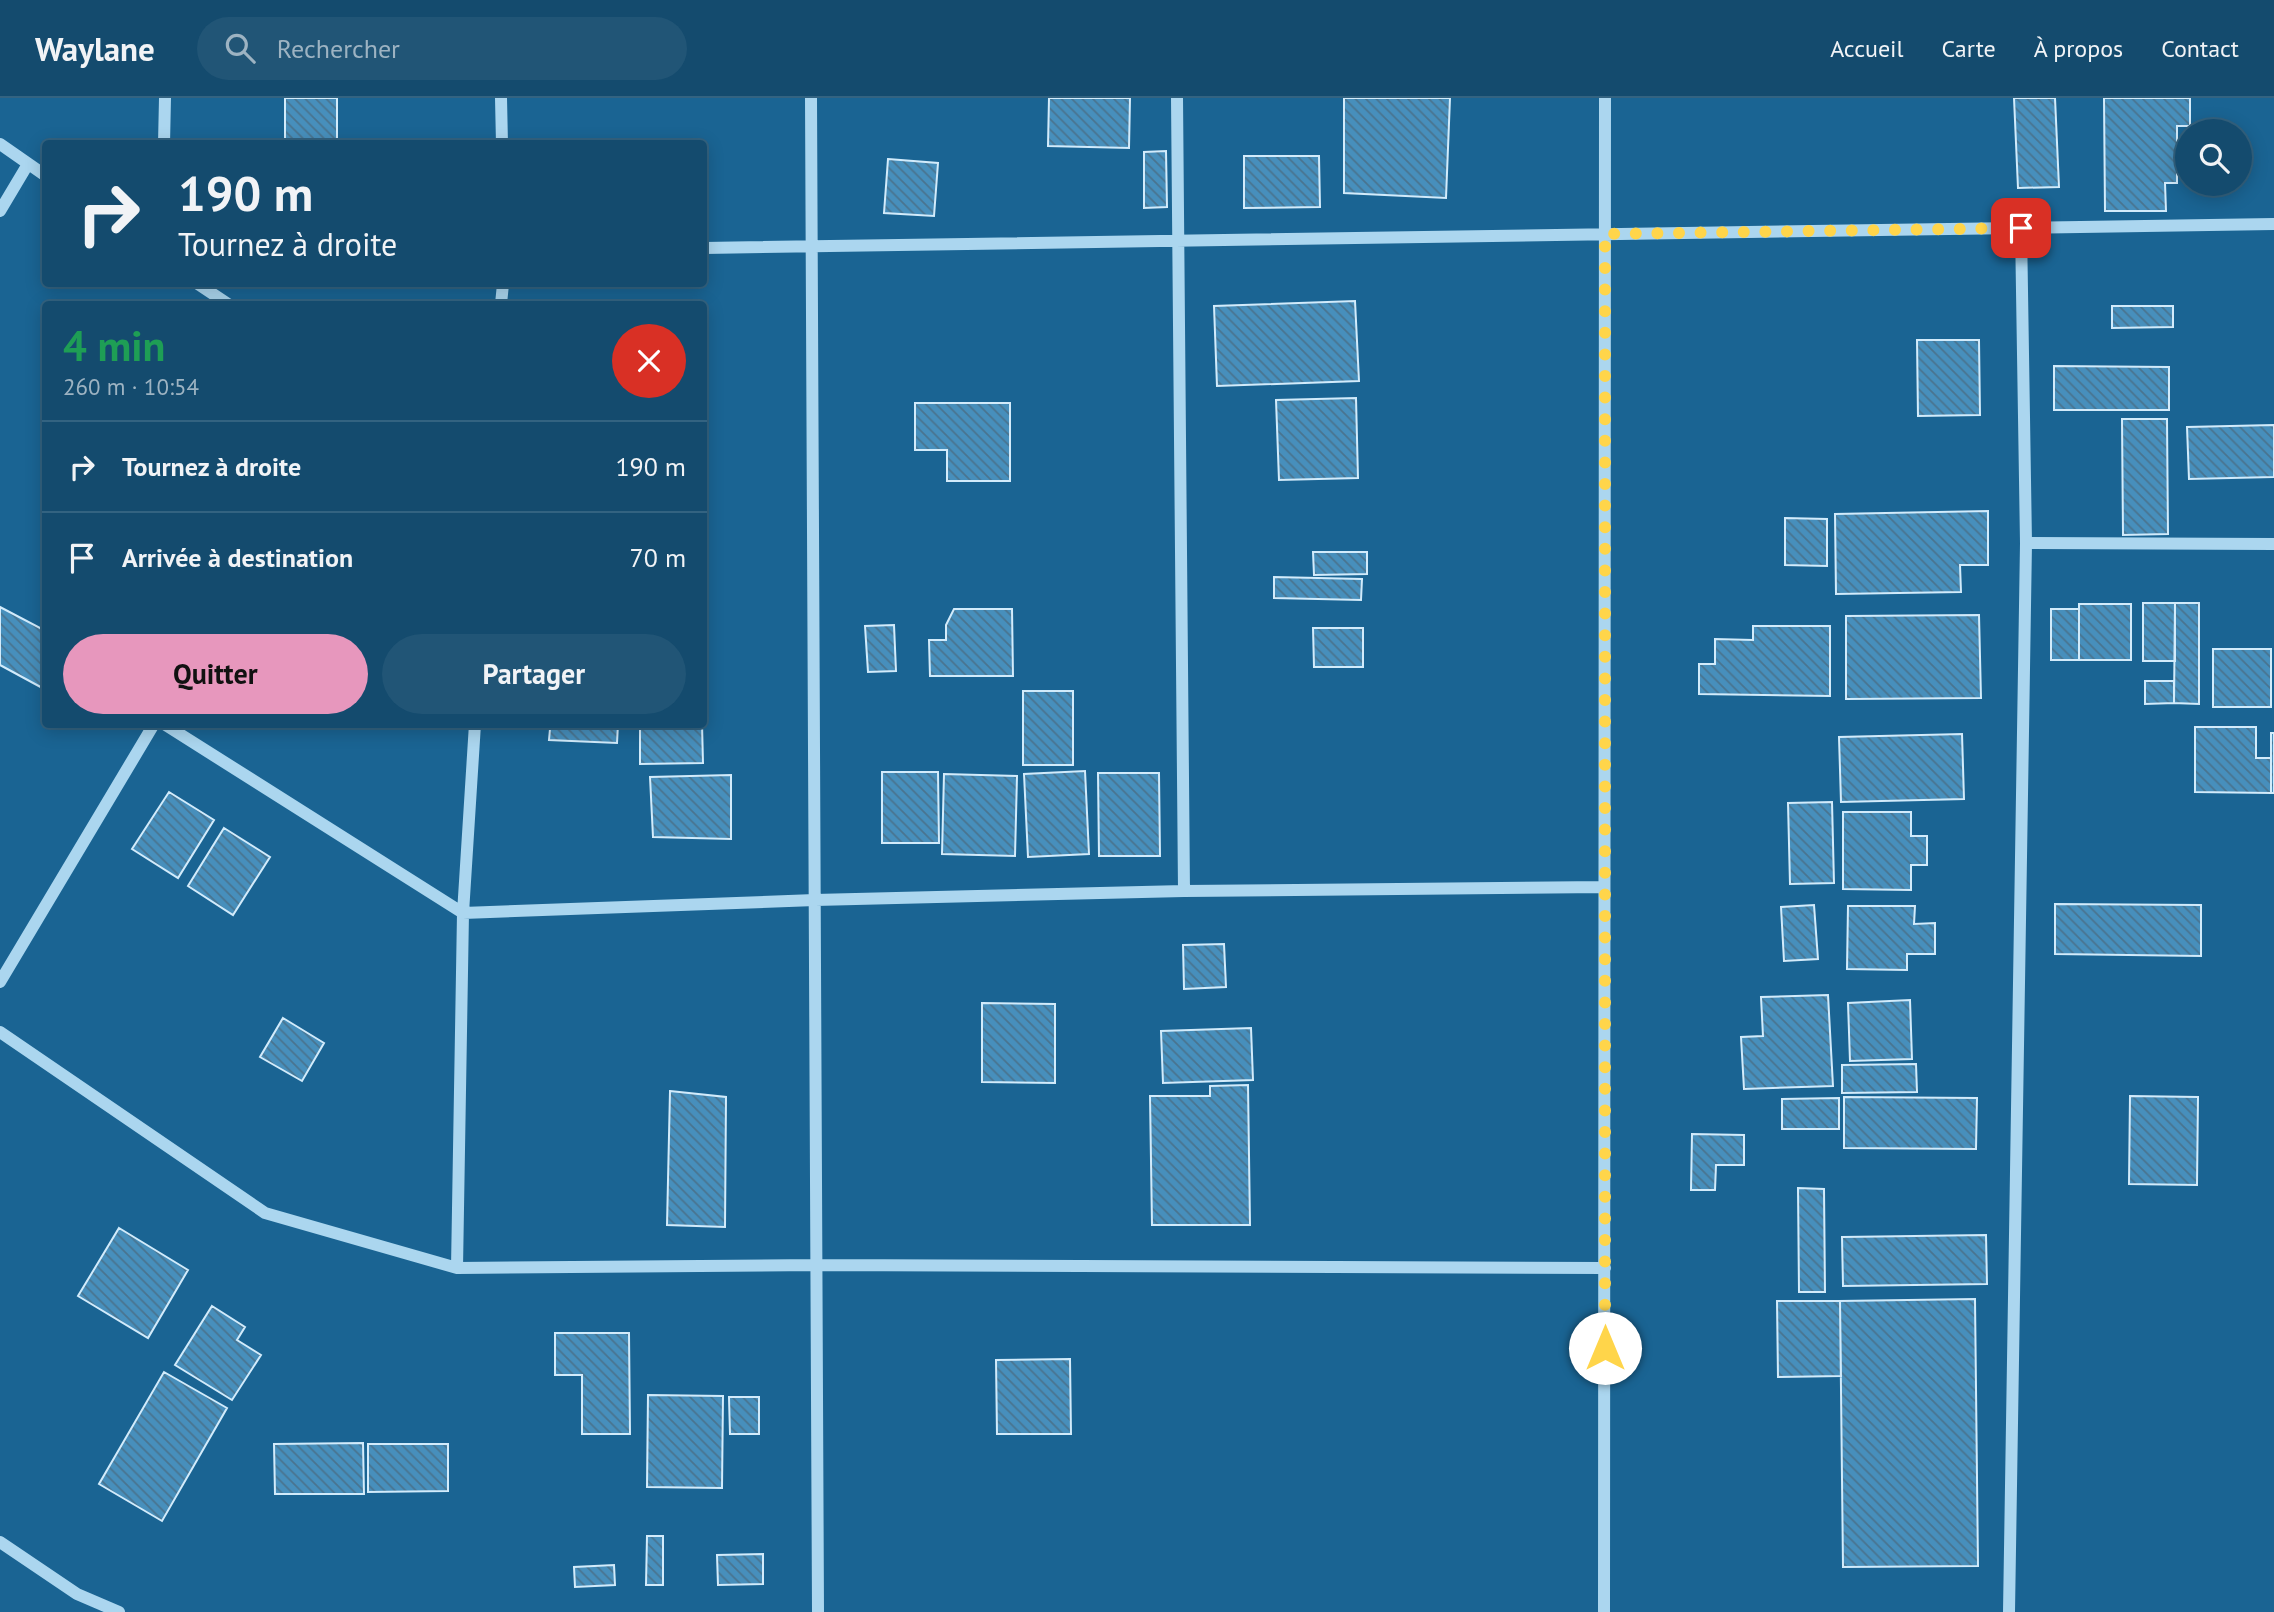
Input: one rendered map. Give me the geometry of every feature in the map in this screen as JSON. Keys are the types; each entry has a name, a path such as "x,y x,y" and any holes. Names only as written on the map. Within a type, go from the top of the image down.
{"street":[{"path":"164,140 165,98"},
{"path":"501,98 502,140"},
{"path":"811,98 818,1612"},
{"path":"1177,98 1184,891"},
{"path":"1604,1612 1605,98"},
{"path":"0,144 42,173"},
{"path":"0,211 28,164"},
{"path":"707,248 2274,224"},
{"path":"2008,1612 2026,543 2021,228"},
{"path":"202,287 224,301"},
{"path":"2026,543 2274,544"},
{"path":"0,982 152,728"},
{"path":"170,728 463,913 815,900 1184,891 1604,887"},
{"path":"457,1268 463,913 475,728"},
{"path":"0,1031 265,1213 457,1268 817,1265 1605,1268"},
{"path":"0,1542 77,1594 120,1612"}],"building":[{"path":"285,98 337,98 337,140 285,140"},
{"path":"1049,98 1130,98 1129,148 1048,146"},
{"path":"1344,98 1450,98 1446,198 1344,193"},
{"path":"2014,98 2055,98 2059,187 2018,188"},
{"path":"2104,98 2190,98 2190,119 2175,119 2175,183 2165,183 2166,211 2105,211"},
{"path":"1166,151 1167,207 1144,208 1144,152"},
{"path":"1244,156 1319,156 1320,207 1244,208"},
{"path":"888,159 938,163 934,216 884,213"},
{"path":"1355,301 1359,381 1217,386 1214,306"},
{"path":"2112,306 2173,306 2173,327 2112,328"},
{"path":"1917,340 1979,340 1980,415 1918,416"},
{"path":"2054,366 2169,367 2169,410 2054,410"},
{"path":"1356,398 1358,478 1279,480 1276,400"},
{"path":"915,403 1010,403 1010,481 947,481 947,450 915,450"},
{"path":"2122,419 2167,419 2168,534 2123,535"},
{"path":"2274,425 2274,477 2189,479 2187,427"},
{"path":"1988,511 1988,565 1960,565 1961,592 1836,594 1835,514"},
{"path":"1785,518 1827,519 1827,566 1785,565"},
{"path":"1313,552 1367,552 1367,574 1314,575"},
{"path":"1274,577 1362,579 1361,600 1274,598"},
{"path":"2143,603 2175,603 2175,661 2143,661"},
{"path":"2175,603 2199,603 2199,704 2174,703"},
{"path":"2079,604 2131,604 2131,660 2079,660"},
{"path":"0,607 42,629 42,688 0,665"},
{"path":"954,609 1012,609 1013,676 930,676 929,640 946,640 946,625"},
{"path":"2051,609 2079,609 2079,660 2051,660"},
{"path":"1979,615 1981,698 1846,699 1846,616"},
{"path":"894,625 896,671 868,672 865,626"},
{"path":"1753,626 1830,626 1830,696 1699,694 1699,664 1715,664 1715,639 1753,640"},
{"path":"1313,628 1363,628 1363,667 1314,667"},
{"path":"2213,649 2271,649 2271,707 2213,707"},
{"path":"2145,681 2174,681 2174,703 2145,704"},
{"path":"1023,691 1073,691 1073,765 1023,765"},
{"path":"2195,727 2256,727 2256,758 2271,758 2271,793 2195,792"},
{"path":"618,728 617,743 549,740 550,729 527,729"},
{"path":"640,728 702,728 703,763 640,764"},
{"path":"2271,733 2274,733 2274,793 2271,793"},
{"path":"1962,734 1964,799 1841,802 1839,737"},
{"path":"1085,771 1089,854 1028,857 1024,774"},
{"path":"882,772 938,772 939,843 882,843"},
{"path":"1098,773 1159,773 1160,856 1099,856"},
{"path":"944,774 1017,776 1015,856 942,854"},
{"path":"731,775 731,839 653,837 650,777"},
{"path":"169,792 214,820 178,878 132,849"},
{"path":"1832,802 1834,883 1790,884 1788,803"},
{"path":"1843,812 1911,812 1911,836 1927,836 1927,865 1911,865 1911,890 1843,889"},
{"path":"224,828 270,857 233,915 188,886"},
{"path":"2055,904 2201,905 2201,956 2055,954"},
{"path":"1814,905 1818,959 1784,961 1781,907"},
{"path":"1848,906 1915,906 1914,924 1935,923 1935,954 1907,954 1907,970 1847,969"},
{"path":"1224,944 1226,987 1184,989 1183,945"},
{"path":"1828,995 1833,1086 1744,1089 1741,1037 1763,1036 1761,997"},
{"path":"1910,1000 1912,1059 1850,1061 1848,1003"},
{"path":"982,1003 1055,1004 1055,1083 982,1082"},
{"path":"283,1018 324,1043 302,1081 260,1057"},
{"path":"1251,1028 1253,1080 1163,1083 1161,1031"},
{"path":"1916,1064 1917,1092 1842,1093 1842,1065"},
{"path":"1248,1085 1250,1225 1152,1225 1150,1096 1210,1096 1210,1086"},
{"path":"670,1091 726,1097 725,1227 667,1225"},
{"path":"2130,1096 2198,1097 2197,1185 2129,1184"},
{"path":"1844,1097 1977,1098 1976,1149 1844,1148"},
{"path":"1839,1098 1839,1129 1782,1129 1782,1099"},
{"path":"1692,1134 1744,1135 1744,1165 1716,1165 1715,1190 1691,1190"},
{"path":"1798,1188 1824,1189 1825,1292 1799,1292"},
{"path":"119,1228 188,1270 148,1338 78,1296"},
{"path":"1986,1235 1987,1284 1843,1286 1842,1237"},
{"path":"1975,1299 1978,1566 1843,1567 1840,1301"},
{"path":"1777,1301 1840,1301 1841,1376 1778,1377"},
{"path":"212,1306 245,1327 237,1340 261,1355 232,1400 175,1365"},
{"path":"555,1333 629,1333 630,1434 582,1434 582,1375 555,1375"},
{"path":"1070,1359 1071,1434 997,1434 996,1360"},
{"path":"164,1372 227,1408 162,1521 99,1484"},
{"path":"648,1395 723,1396 722,1488 647,1487"},
{"path":"729,1397 759,1397 759,1434 730,1434"},
{"path":"363,1443 364,1494 275,1494 274,1444"},
{"path":"368,1444 448,1444 448,1491 368,1492"},
{"path":"647,1536 663,1536 663,1585 646,1585"},
{"path":"763,1554 763,1584 718,1585 717,1555"},
{"path":"614,1565 615,1585 575,1587 574,1567"}],"route":[{"path":"1605,1348 1605,234 2021,228"}]}
